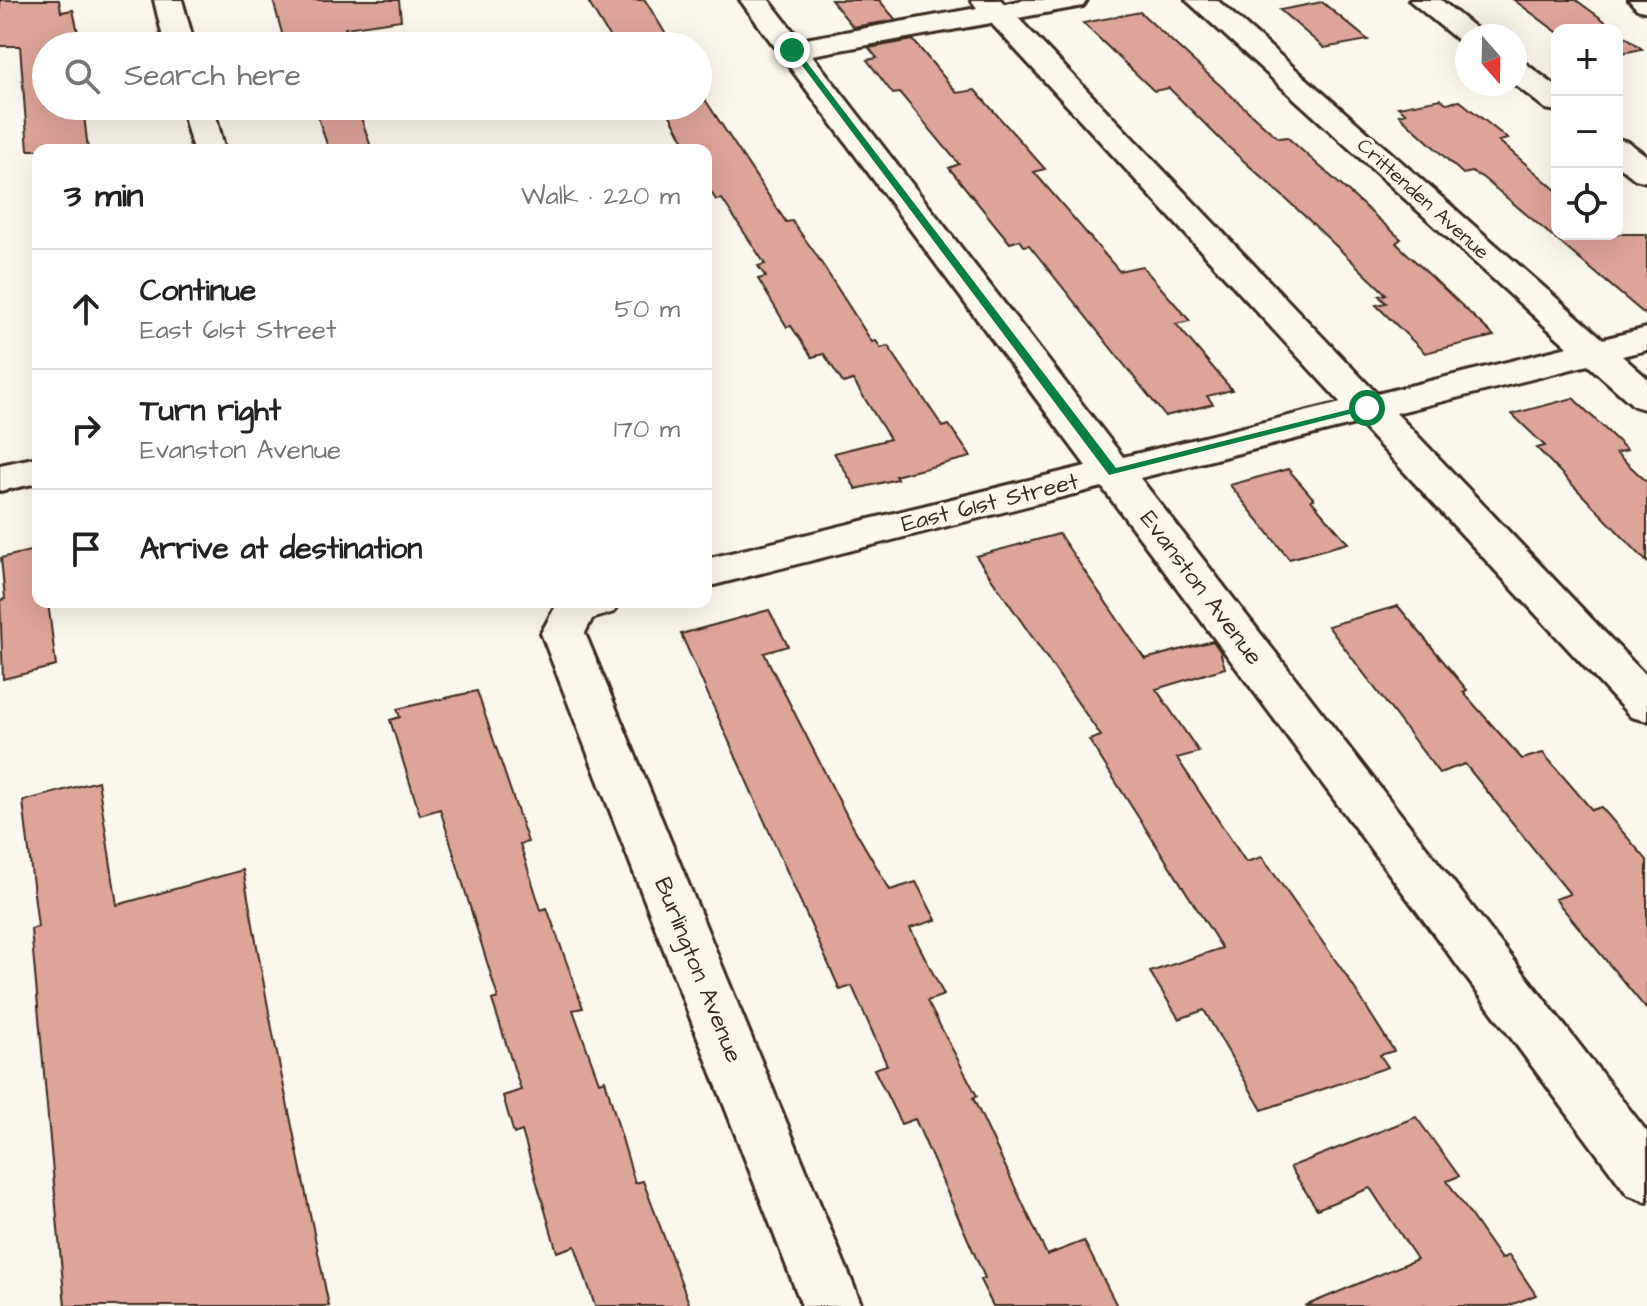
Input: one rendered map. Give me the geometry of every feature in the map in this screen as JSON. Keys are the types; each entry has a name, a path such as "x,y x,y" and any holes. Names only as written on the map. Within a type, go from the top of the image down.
{"street":[{"path":"168,0 176,32"},
{"name":"Evanston Avenue","path":"754,0 1647,1176"},
{"path":"792,50 992,7 1073,0"},
{"name":"Crittenden Avenue","path":"1200,0 1647,398"},
{"path":"1423,0 1455,25"},
{"path":"992,7 1647,705"},
{"path":"1527,79 1551,97"},
{"path":"201,120 207,144"},
{"path":"1623,154 1647,172"},
{"name":"East 61st Street","path":"712,572 1647,339"},
{"path":"0,478 32,471"},
{"name":"Burlington Avenue","path":"581,618 832,1306"}],"building":[{"path":"0,0 59,0 61,12 73,10 78,32 32,32 32,120 85,120 87,144 32,144 32,150 28,150 20,46 0,46"},
{"path":"273,0 399,0 401,20 345,28 346,32 282,32"},
{"path":"587,0 645,0 664,32 606,32"},
{"path":"831,0 879,0 896,20 853,27"},
{"path":"1514,0 1576,0 1609,24 1551,24 1551,28"},
{"path":"1322,2 1368,40 1324,48 1280,10"},
{"path":"1140,12 1272,133 1279,138 1287,137 1401,239 1396,243 1494,336 1425,353 1376,305 1386,303 1379,296 1386,294 1169,88 1154,91 1083,23"},
{"path":"1623,34 1629,39 1642,49 1623,53"},
{"path":"913,40 957,93 975,90 1045,169 1034,172 1119,271 1142,266 1190,321 1176,324 1232,390 1207,396 1213,404 1165,416 1029,245 1024,246 1020,240 1010,243 949,168 959,164 900,93 893,94 867,60 877,58 869,48"},
{"path":"1441,99 1446,103 1460,101 1508,139 1499,141 1551,186 1551,235 1482,177 1472,172 1463,174 1399,115 1406,113 1398,107"},
{"path":"712,110 786,222 792,221 815,253 872,342 876,341 881,348 888,346 943,427 949,425 971,457 856,489 834,453 890,439 853,380 843,383 824,354 812,357 791,326 787,327 758,279 766,277 758,266 765,264 722,199 716,200 712,194 712,144 685,144 673,120 712,120"},
{"path":"319,120 362,120 370,144 327,144"},
{"path":"1623,234 1647,234 1647,316 1557,240 1623,240"},
{"path":"1573,398 1627,450 1616,453 1647,482 1647,562 1537,448 1545,446 1512,414"},
{"path":"1288,469 1348,543 1289,559 1230,485"},
{"path":"1059,534 1145,659 1213,641 1220,651 1225,668 1156,689 1199,752 1177,758 1246,862 1262,857 1348,978 1394,1051 1380,1055 1388,1067 1262,1110 1204,1010 1179,1019 1150,972 1222,948 1089,740 1101,736 976,556"},
{"path":"32,550 32,608 49,608 56,666 3,679 0,600 5,599 1,558"},
{"path":"1398,606 1467,690 1463,692 1522,759 1543,753 1592,810 1601,807 1647,860 1647,1010 1555,899 1570,894 1465,764 1439,773 1328,626"},
{"path":"769,610 788,646 764,653 848,818 890,890 916,882 936,920 910,928 944,995 927,1001 977,1096 973,1098 1047,1255 1084,1241 1117,1306 993,1306 980,1280 985,1278 915,1119 901,1124 874,1069 887,1065 852,986 840,990 681,634"},
{"path":"477,691 528,842 520,844 541,910 547,908 583,1008 573,1010 599,1082 605,1080 635,1183 643,1181 690,1306 595,1306 575,1246 557,1252 522,1131 514,1134 503,1096 521,1090 492,1000 498,998 440,809 420,815 390,720 400,717 397,709"},
{"path":"98,781 117,905 243,870 329,1306 65,1306 31,929 38,927 23,801"},
{"path":"1416,1117 1459,1176 1447,1181 1501,1259 1509,1255 1536,1295 1508,1306 1305,1306 1417,1259 1370,1188 1317,1209 1290,1167"}],"route":[{"path":"792,50 1113,472 1367,408"}]}
